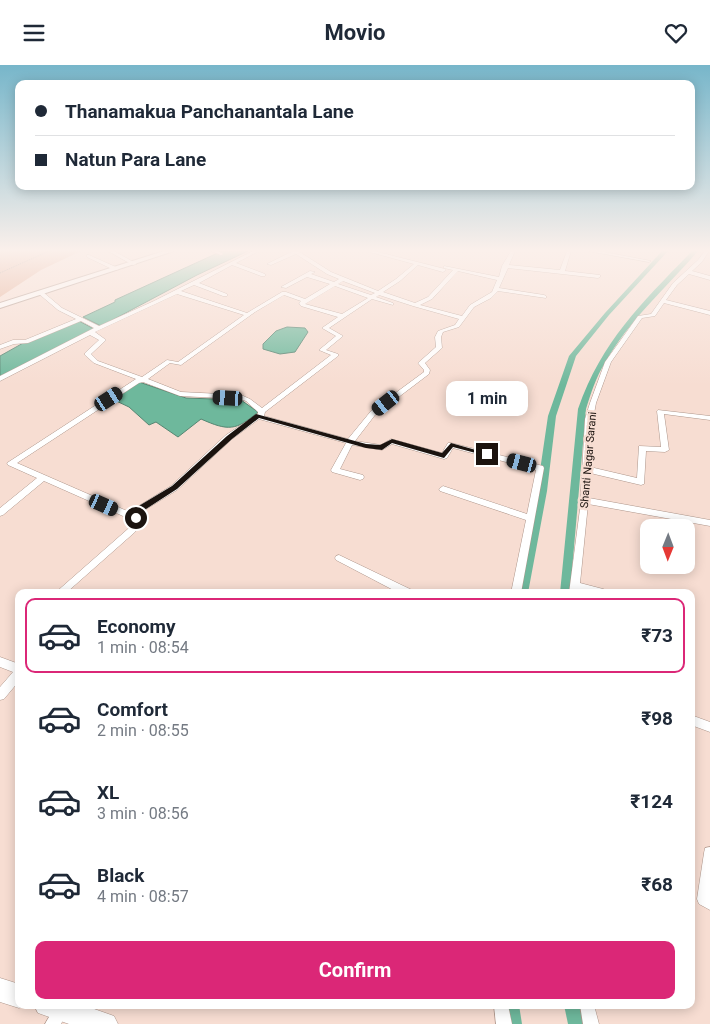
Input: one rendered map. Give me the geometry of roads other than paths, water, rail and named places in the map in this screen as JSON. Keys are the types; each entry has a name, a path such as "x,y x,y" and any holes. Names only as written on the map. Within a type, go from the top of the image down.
{"main road":[{"path":"0,306 32,296"},
{"path":"0,990 15,995"},
{"path":"54,1013 106,1024"}],"street":[{"path":"44,296 60,309 99,328"},
{"path":"0,379 90,332 169,296"},
{"path":"189,296 244,313"},
{"path":"136,518 11,463 168,361 179,364 253,311 279,296"},
{"path":"292,296 306,301"},
{"path":"315,296 302,303 303,305 342,316"},
{"path":"366,296 391,304"},
{"path":"388,296 462,318"},
{"path":"415,305 432,296"},
{"path":"360,477 335,470 350,442 373,413 427,373 427,370 421,363 439,348 438,337 441,331 457,326 472,305 490,296"},
{"path":"537,296 544,297"},
{"name":"Shanti Nagar Sarani","path":"575,589 585,500 589,419 593,403 608,362 640,317 653,315 666,296"},
{"path":"64,589 132,530 136,525 136,518 140,509 174,487 229,437 336,355 322,350 340,336 325,328 370,297"},
{"path":"662,301 710,313"},
{"path":"0,347 13,342 26,342 82,319"},
{"path":"90,332 103,340 89,351 87,355 104,366 186,396 241,397 248,400 261,413 350,442 382,447 392,441 444,456 451,445 540,468 517,589"},
{"path":"586,469 641,482 642,448 666,450 660,411 710,418"},
{"path":"0,513 42,478"},
{"path":"443,489 530,519"},
{"path":"585,500 710,523"},
{"path":"338,558 401,589"},
{"path":"0,662 15,668"},
{"path":"0,695 15,678"},
{"path":"695,721 710,727"},
{"path":"710,853 704,899 710,903"},
{"path":"502,1009 504,1024"},
{"path":"588,1009 592,1024"}],"waterway":[{"path":"524,589 542,491 552,416 573,356 624,296"},
{"path":"565,589 582,409 600,363 628,323 652,296"},
{"path":"511,1009 513,1024"},
{"path":"574,1009 577,1024"}]}
